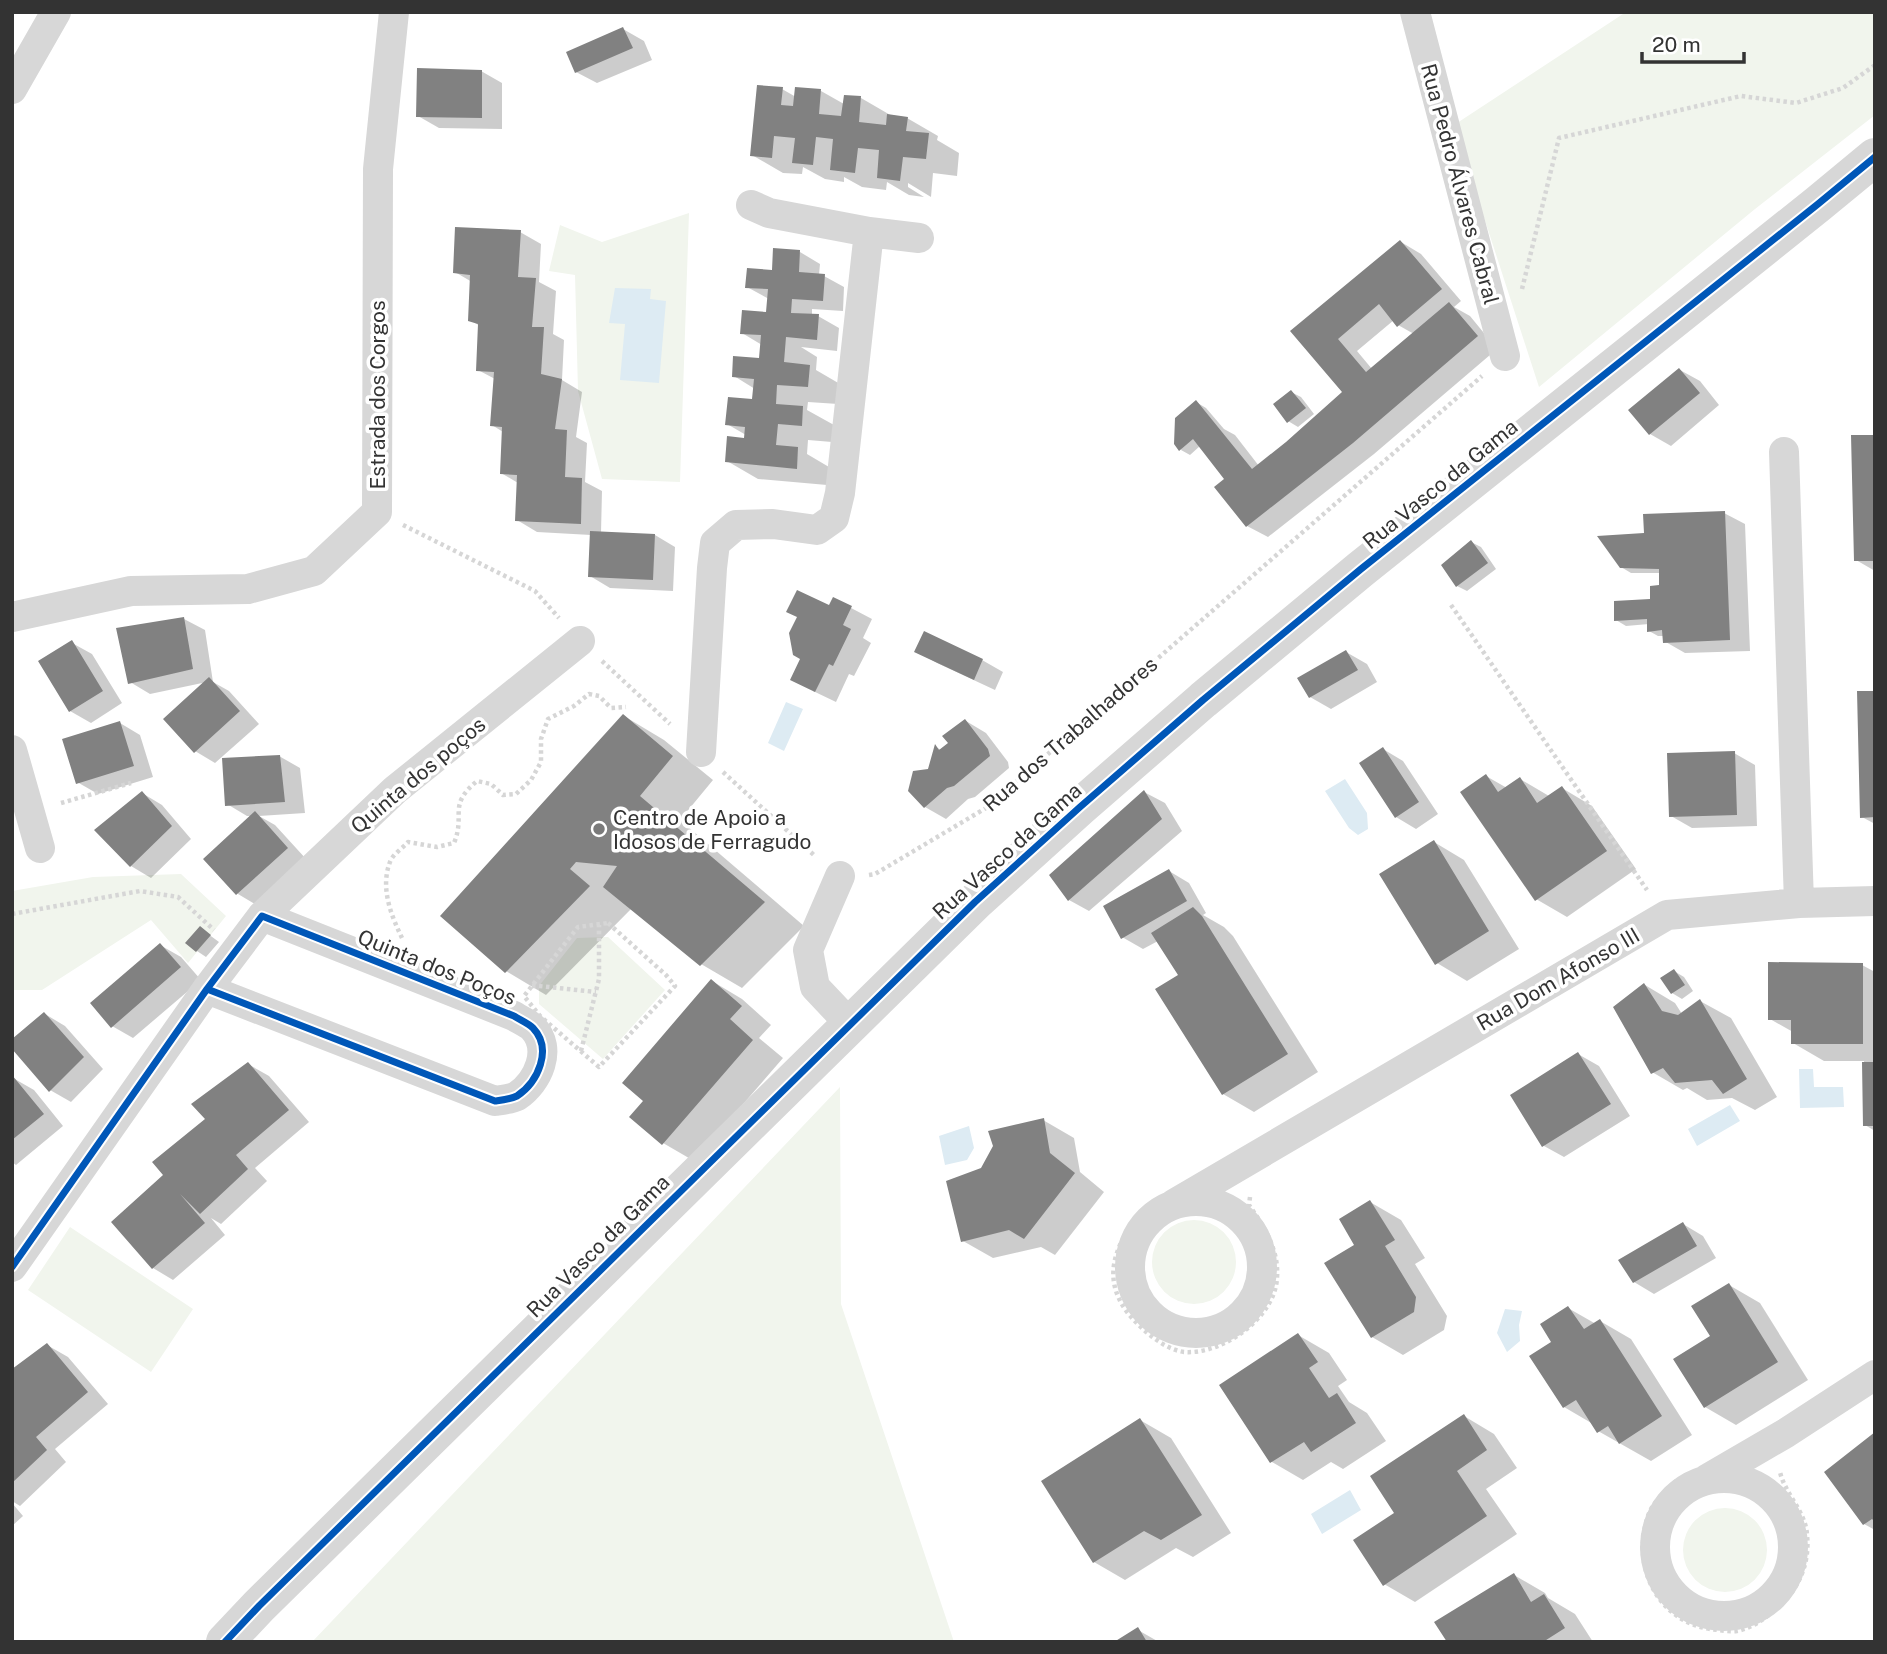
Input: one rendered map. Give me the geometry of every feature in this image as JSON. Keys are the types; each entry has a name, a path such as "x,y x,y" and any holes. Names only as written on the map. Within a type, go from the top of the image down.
{"street":[{"path":"12,89 56,12"},
{"name":"Estrada dos Corgos","path":"12,617 131,591 248,589 314,571 377,512 378,169 394,12"},
{"name":"Rua Pedro Álvares Cabral","path":"1415,12 1505,356"},
{"name":"Rua Vasco da Gama","path":"225,1642 258,1606 850,1024 975,902 1080,807 1203,700 1361,569 1875,157"},
{"path":"751,205 769,213 869,232 919,238"},
{"path":"701,752 715,542 736,526 773,524 817,530 834,518 840,493 869,232"},
{"path":"1784,453 1799,903"},
{"name":"Quinta dos poços","path":"262,916 394,790 580,641"},
{"path":"12,750 40,848"},
{"path":"840,876 808,950 815,987 850,1024"},
{"name":"Rua Dom Afonso III","path":"1174,1204 1667,915 1799,903 1875,901"},
{"path":"12,1266 207,989 262,916"},
{"name":"Quinta dos Poços","path":"207,989 495,1101 515,1097 536,1078 542,1060 541,1039 532,1027 522,1021 262,916"},
{"path":"1237,1215 1232,1189 1270,1149"},
{"path":"1195,1200 1219,1205 1237,1215 1253,1234 1260,1251 1262,1275 1255,1298 1241,1317 1222,1329 1200,1334 1179,1332 1159,1323 1143,1308 1134,1292 1129,1270 1132,1248 1142,1227 1153,1215 1174,1204 1195,1200"},
{"path":"1786,1433 1764,1466 1770,1495 1785,1513 1793,1536 1792,1560 1778,1592 1760,1607 1742,1615 1717,1617 1694,1610 1674,1596 1666,1586 1656,1563 1656,1533 1664,1510 1694,1479 1786,1433 1875,1375"},
{"path":"1694,1479 1743,1480 1770,1495"}],"path":[{"path":"1521,292 1559,138 1741,96 1796,103 1843,88 1875,65"},
{"path":"377,512 535,591 580,641 840,876"},
{"path":"1451,605 1654,899"},
{"path":"405,945 391,914 386,886 390,860 408,842 437,846 454,843 458,832 458,806 465,791 477,781 491,784 503,795 516,794 531,780 541,762 541,739 548,719 574,706 589,694 599,696 611,708 626,707"},
{"path":"30,812 131,783"},
{"path":"12,914 140,891 178,898 237,948"},
{"path":"516,988 540,1016 599,1068 675,986 608,923 578,927 524,996"},
{"path":"581,1051 599,979 599,925"},
{"path":"531,986 596,992"},
{"path":"1694,1479 1674,1483 1655,1502 1647,1518 1644,1564 1650,1586 1669,1610 1687,1623 1702,1628 1737,1631 1756,1623 1790,1597 1804,1569 1808,1533 1780,1474 1781,1462"}],"shaded area":[{"path":"1626,12 1875,12 1875,115 1755,209 1539,387 1454,125"},
{"path":"689,213 680,482 602,479 578,391 575,275 549,271 560,225 602,242"},
{"path":"615,288 651,289 650,299 666,301 659,383 620,380 625,324 609,323"},
{"path":"786,702 803,709 784,751 768,743"},
{"path":"1345,779 1367,813 1368,829 1358,835 1349,828 1325,791"},
{"path":"181,874 226,916 188,963 151,920 42,990 12,990 12,891 93,877"},
{"path":"608,937 665,990 603,1059 539,1004 539,986 577,938"},
{"path":"1799,1069 1813,1069 1814,1087 1843,1087 1844,1107 1800,1108"},
{"path":"840,1087 841,1304 954,1642 312,1642"},
{"path":"1730,1105 1740,1121 1697,1146 1688,1129"},
{"path":"969,1126 974,1148 967,1160 945,1165 939,1136"},
{"path":"1194,1220 1210,1223 1224,1232 1233,1246 1236,1262 1233,1278 1224,1292 1210,1301 1194,1304 1178,1301 1164,1292 1155,1278 1152,1262 1155,1246 1164,1232 1178,1223"},
{"path":"70,1227 193,1309 151,1372 28,1290"},
{"path":"1505,1309 1522,1311 1520,1341 1507,1352 1497,1333"},
{"path":"1350,1490 1361,1510 1322,1534 1311,1514"},
{"path":"1725,1508 1741,1511 1755,1520 1764,1534 1767,1550 1764,1566 1755,1580 1741,1589 1725,1592 1709,1589 1695,1580 1686,1566 1683,1550 1686,1534 1695,1520 1709,1511"}],"building":[{"path":"623,27 633,48 575,73 566,52"},
{"path":"417,68 482,70 482,118 416,117"},
{"path":"757,85 783,87 781,105 793,106 795,87 821,89 819,114 841,116 844,95 861,96 859,122 886,125 887,114 908,117 906,131 929,133 926,159 903,157 900,181 877,178 879,150 858,148 855,173 830,170 833,139 816,137 813,165 792,163 795,138 774,136 772,158 750,156"},
{"path":"455,227 521,230 518,277 536,278 532,327 544,327 541,374 562,379 555,429 567,430 565,477 582,478 581,524 515,521 517,475 500,474 502,427 490,426 494,372 476,371 478,324 468,321 470,275 453,273"},
{"path":"1400,240 1442,289 1397,327 1379,304 1338,339 1366,372 1449,302 1478,336 1353,443 1246,527 1214,487 1224,479 1193,439 1179,451 1174,444 1175,418 1196,400 1252,469 1342,392 1290,331"},
{"path":"773,248 800,250 799,272 825,274 823,301 792,299 791,313 819,314 817,340 786,337 784,362 810,365 808,387 777,385 776,404 803,406 802,426 778,424 776,445 798,447 797,469 725,462 727,436 744,438 745,427 725,425 728,397 752,399 754,379 732,377 733,356 759,358 761,335 740,334 742,310 766,312 768,289 745,288 747,268 772,270"},
{"path":"1679,368 1700,393 1649,435 1628,410"},
{"path":"1291,390 1306,408 1287,423 1273,404"},
{"path":"1851,435 1875,435 1875,561 1854,561"},
{"path":"1725,511 1730,640 1663,643 1662,630 1647,632 1647,619 1614,621 1614,601 1650,599 1650,586 1659,585 1659,569 1620,568 1597,536 1644,533 1643,514"},
{"path":"590,531 655,534 653,580 588,577"},
{"path":"1471,540 1488,563 1456,587 1441,565"},
{"path":"797,590 829,605 833,597 852,606 843,625 851,629 833,666 829,664 815,692 790,680 800,659 793,655 789,633 797,617 786,612"},
{"path":"184,617 193,669 128,684 116,628"},
{"path":"924,631 983,659 974,680 914,652"},
{"path":"72,640 103,691 69,712 38,661"},
{"path":"1346,650 1358,670 1309,698 1297,678"},
{"path":"209,677 240,711 194,753 163,719"},
{"path":"1857,691 1875,691 1875,817 1860,818"},
{"name":"Centro de Apoio a Idosos de Ferragudo","path":"623,714 673,756 640,796 765,902 700,966 603,887 617,866 576,862 570,869 590,886 505,973 440,916"},
{"path":"965,719 988,749 990,756 924,808 908,791 913,771 928,769 935,744 939,750 948,743 942,736"},
{"path":"120,721 134,766 76,784 62,739"},
{"path":"1383,747 1419,802 1395,818 1359,763"},
{"path":"1735,751 1737,815 1669,817 1667,753"},
{"path":"280,755 285,802 225,806 222,758"},
{"path":"1486,774 1498,792 1520,777 1537,803 1562,786 1607,851 1535,901 1460,792"},
{"path":"1144,790 1162,819 1068,901 1049,875"},
{"path":"142,791 172,826 130,867 94,830"},
{"path":"255,811 288,848 236,895 203,859"},
{"path":"1434,840 1489,931 1435,965 1379,874"},
{"path":"1169,869 1187,901 1121,939 1103,906"},
{"path":"1193,907 1202,916 1288,1054 1222,1095 1155,989 1178,975 1151,933"},
{"path":"200,926 211,935 196,952 185,943"},
{"path":"160,943 181,967 111,1028 90,1003"},
{"path":"1768,962 1863,963 1863,1044 1791,1044 1791,1020 1768,1020"},
{"path":"1674,969 1685,985 1671,994 1660,978"},
{"path":"711,979 742,1006 730,1019 753,1040 662,1145 629,1117 643,1101 622,1083"},
{"path":"1644,983 1662,1011 1678,1015 1700,999 1747,1079 1723,1094 1712,1080 1675,1083 1663,1068 1651,1074 1613,1007"},
{"path":"44,1012 84,1057 49,1092 12,1049 12,1039"},
{"path":"1578,1052 1611,1104 1542,1147 1510,1095"},
{"path":"248,1062 289,1110 236,1155 248,1169 200,1214 180,1194 205,1223 152,1269 111,1222 163,1175 152,1162 205,1119 191,1104"},
{"path":"1862,1062 1875,1062 1875,1126 1863,1126"},
{"path":"12,1075 44,1114 12,1140"},
{"path":"1044,1118 1050,1153 1075,1173 1024,1239 1009,1230 961,1242 946,1181 981,1168 993,1146 988,1131"},
{"path":"1370,1200 1395,1240 1385,1246 1416,1297 1414,1312 1371,1338 1324,1263 1354,1245 1339,1219"},
{"path":"1683,1222 1697,1246 1633,1283 1618,1260"},
{"path":"1729,1283 1778,1362 1704,1408 1673,1359 1710,1336 1691,1306"},
{"path":"1568,1306 1584,1329 1600,1319 1662,1416 1619,1444 1608,1426 1597,1433 1576,1400 1563,1408 1529,1356 1551,1342 1540,1324"},
{"path":"1298,1333 1318,1362 1309,1368 1329,1398 1337,1393 1356,1423 1311,1452 1304,1442 1270,1463 1219,1385"},
{"path":"47,1343 88,1392 36,1437 47,1450 12,1483 12,1369"},
{"path":"1464,1414 1487,1450 1457,1471 1487,1516 1383,1586 1353,1540 1394,1513 1370,1476"},
{"path":"1140,1418 1202,1515 1161,1540 1144,1531 1093,1563 1041,1481"},
{"path":"1875,1432 1875,1522 1872,1519 1863,1525 1824,1472"},
{"path":"1514,1573 1531,1602 1544,1594 1565,1628 1543,1642 1447,1642 1434,1622"},
{"path":"1138,1627 1147,1642 1114,1642"}],"cycle path":[{"path":"225,1642 975,902 1080,807 1203,700 1361,569 1875,157"},
{"path":"12,1267 207,989 262,916 514,1016 531,1026 539,1036 542,1046 540,1065 525,1090 509,1099 495,1101 207,989"}],"place":[{"name":"Centro de Apoio a Idosos de Ferragudo","path":"599,829"}]}
